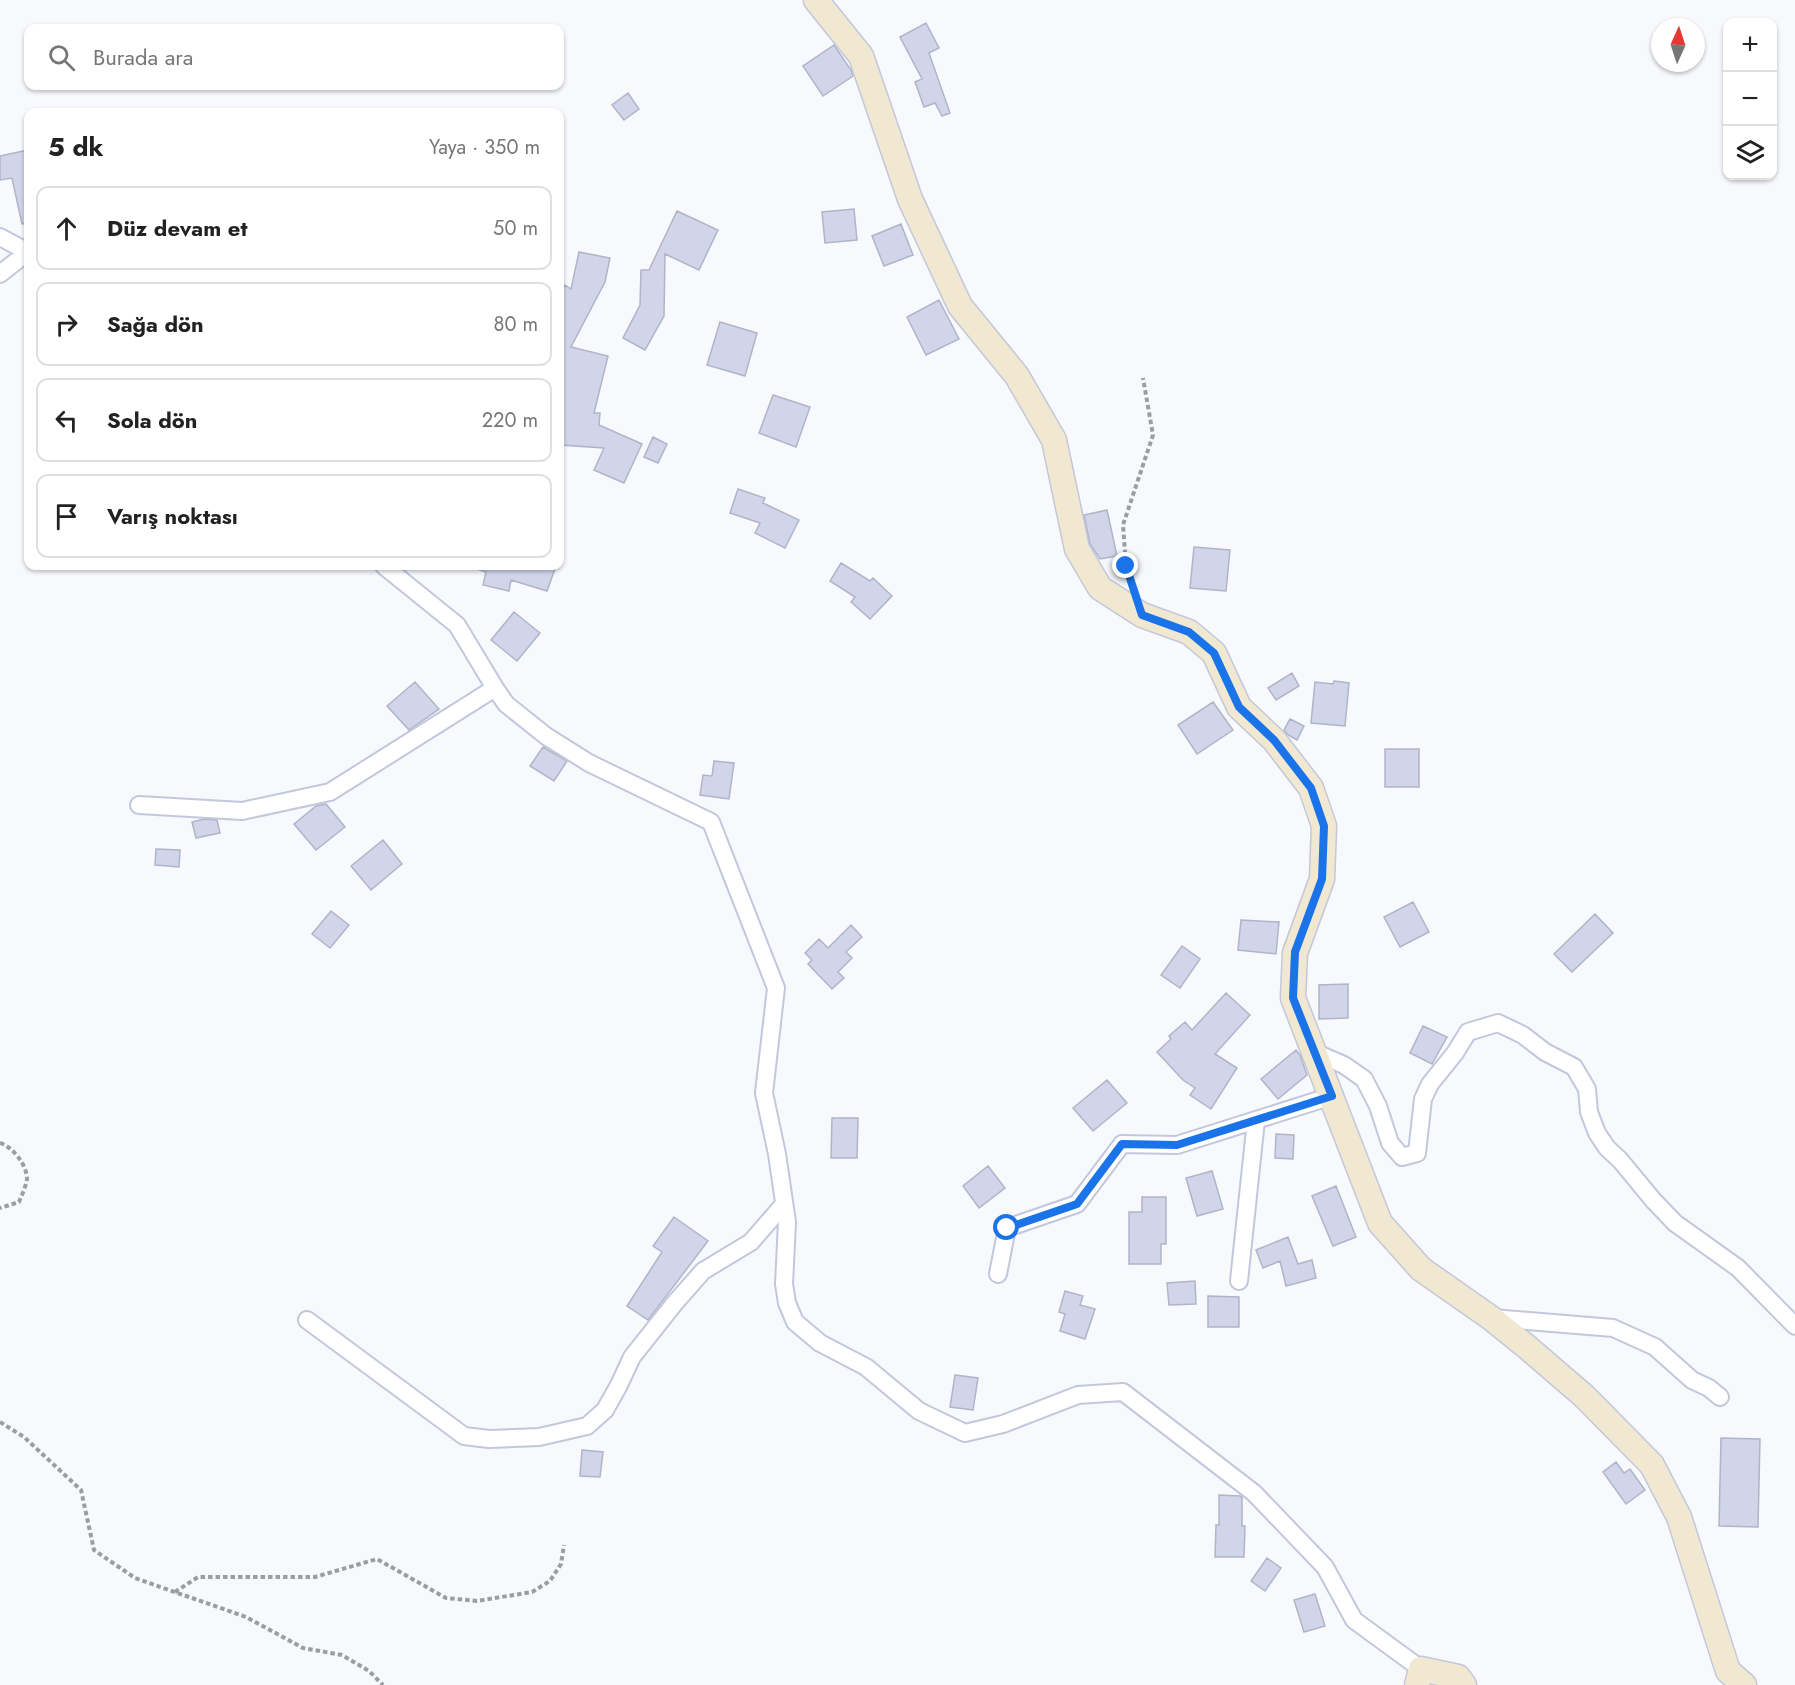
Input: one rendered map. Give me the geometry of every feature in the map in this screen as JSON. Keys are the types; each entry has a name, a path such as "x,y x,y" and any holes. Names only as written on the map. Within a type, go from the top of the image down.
{"street":[{"path":"816,0 861,56 910,199 960,306 1017,376 1054,440 1077,549 1101,588 1142,615 1189,632 1214,653 1239,707 1274,740 1311,788 1324,826 1322,879 1295,952 1293,998 1380,1223 1421,1269 1491,1318 1527,1347 1584,1396 1652,1465 1679,1517 1728,1671 1744,1685"},
{"path":"0,237 24,251"},
{"path":"0,274 24,256"},
{"path":"389,570 457,625 506,704 554,741 589,763 711,822 776,988 764,1094 777,1154 787,1222 784,1284 787,1303 795,1322 820,1343 866,1368 920,1411 965,1433 1002,1424 1078,1395 1124,1392 1254,1493 1325,1567 1354,1620 1419,1677 1458,1677 1464,1685"},
{"path":"139,805 242,811 330,792 495,688"},
{"path":"1316,1053 1344,1065 1364,1079 1378,1106 1390,1143 1402,1157 1417,1153 1423,1099 1430,1084 1455,1053 1468,1032 1498,1023 1523,1035 1545,1052 1574,1067 1587,1089 1589,1112 1597,1133 1607,1148 1653,1200 1675,1223 1738,1268 1795,1326"},
{"path":"998,1274 1007,1228 1077,1204 1122,1144 1177,1145 1332,1096"},
{"path":"1239,1281 1256,1120"},
{"path":"307,1320 464,1436 489,1439 540,1437 587,1426 605,1410 632,1357 703,1271 751,1242 784,1204"},
{"path":"1491,1318 1613,1328 1655,1347 1692,1380 1709,1388 1720,1398"}],"path":[{"path":"1142,615 1126,566 1124,525 1153,435 1143,378"},
{"path":"0,1143 7,1145 20,1158 27,1179 20,1202 0,1208"},
{"path":"0,1422 24,1437 81,1490 94,1550 135,1578 246,1617 303,1648 342,1655 369,1671 383,1685"},
{"path":"175,1592 198,1577 315,1577 377,1558 446,1598 477,1601 532,1592 550,1581 561,1564 564,1545"}],"building":[{"path":"926,23 939,48 929,53 950,113 942,116 935,103 924,107 915,82 922,79 900,37"},
{"path":"834,45 853,76 823,96 803,66"},
{"path":"628,93 639,109 624,120 612,105"},
{"path":"24,151 24,224 22,224 12,178 0,180 0,156"},
{"path":"854,209 857,240 825,243 822,212"},
{"path":"677,211 718,230 699,270 665,254 664,316 645,350 623,338 640,305 641,270 649,270"},
{"path":"901,224 913,255 884,266 872,236"},
{"path":"579,252 610,258 605,282 571,347 608,356 594,413 600,413 599,425 642,444 624,483 594,470 604,448 564,445 564,287 565,285 571,289"},
{"path":"939,300 959,339 926,355 907,317"},
{"path":"720,322 757,333 745,376 707,365"},
{"path":"773,395 810,407 796,447 759,433"},
{"path":"653,437 667,444 658,463 644,457"},
{"path":"738,489 765,498 763,503 799,520 785,548 755,533 760,523 730,513"},
{"path":"1107,510 1117,556 1100,559 1090,544 1084,515"},
{"path":"1194,547 1230,550 1226,591 1190,588"},
{"path":"841,563 870,581 873,578 892,596 870,619 851,602 855,597 830,581"},
{"path":"480,570 555,570 547,591 511,580 509,591 483,585 486,572"},
{"path":"514,612 540,633 517,661 491,640"},
{"path":"1292,673 1299,686 1276,700 1268,688"},
{"path":"1334,681 1349,683 1345,726 1311,723 1315,682 1333,684"},
{"path":"415,682 439,709 409,730 387,706"},
{"path":"1213,702 1233,730 1197,754 1178,725"},
{"path":"1290,719 1304,726 1297,740 1284,730"},
{"path":"543,747 567,761 554,781 530,766"},
{"path":"1385,749 1419,749 1419,787 1385,787"},
{"path":"714,761 734,763 729,799 700,795 703,775 712,776"},
{"path":"326,804 345,827 316,850 294,824 316,806"},
{"path":"204,819 217,820 220,833 196,838 192,822"},
{"path":"383,840 402,864 371,890 351,866"},
{"path":"156,849 180,850 179,867 155,865"},
{"path":"1413,902 1429,932 1400,947 1384,917"},
{"path":"331,911 349,925 330,948 312,934"},
{"path":"1595,914 1613,933 1572,972 1554,954"},
{"path":"1241,920 1279,922 1276,954 1238,950"},
{"path":"851,925 862,937 846,952 852,958 838,972 844,978 832,989 808,964 812,960 805,953 819,939 828,948"},
{"path":"1182,946 1200,959 1180,988 1161,975"},
{"path":"1348,984 1348,1018 1319,1019 1319,985"},
{"path":"1226,993 1250,1015 1215,1054 1237,1068 1211,1109 1190,1095 1195,1088 1183,1080 1157,1052 1171,1039 1169,1036 1185,1022 1192,1030"},
{"path":"1423,1026 1447,1037 1432,1064 1410,1053"},
{"path":"1296,1050 1307,1075 1278,1099 1261,1079"},
{"path":"1107,1080 1127,1103 1093,1131 1073,1108"},
{"path":"832,1118 858,1118 857,1158 831,1158"},
{"path":"1276,1134 1294,1135 1293,1159 1275,1158"},
{"path":"988,1166 1005,1188 979,1208 963,1186"},
{"path":"1212,1171 1223,1209 1197,1216 1186,1178"},
{"path":"1336,1186 1356,1237 1333,1246 1312,1196"},
{"path":"1142,1197 1166,1197 1166,1244 1161,1244 1161,1264 1129,1264 1129,1212 1142,1212"},
{"path":"674,1217 708,1241 648,1320 627,1306 662,1252 653,1246"},
{"path":"1288,1237 1298,1264 1312,1260 1316,1278 1286,1286 1280,1261 1263,1268 1256,1250"},
{"path":"1195,1281 1196,1304 1169,1305 1167,1283"},
{"path":"1065,1291 1083,1296 1080,1305 1095,1309 1085,1339 1060,1331 1065,1314 1059,1312"},
{"path":"1208,1296 1239,1297 1239,1327 1208,1327"},
{"path":"955,1375 978,1378 973,1410 950,1407"},
{"path":"1721,1438 1760,1439 1758,1527 1719,1526"},
{"path":"582,1450 603,1452 600,1477 580,1476"},
{"path":"1616,1462 1624,1473 1630,1469 1645,1490 1626,1504 1603,1472"},
{"path":"1219,1495 1242,1497 1242,1526 1245,1526 1244,1557 1215,1557 1216,1525 1219,1525"},
{"path":"1267,1558 1281,1568 1265,1591 1251,1581"},
{"path":"1315,1594 1325,1626 1304,1632 1294,1600"}],"route":[{"path":"1007,1228 1077,1204 1122,1144 1177,1145 1332,1096 1293,998 1295,952 1322,879 1324,826 1311,788 1274,740 1239,707 1214,653 1189,632 1142,615 1126,566"}]}
